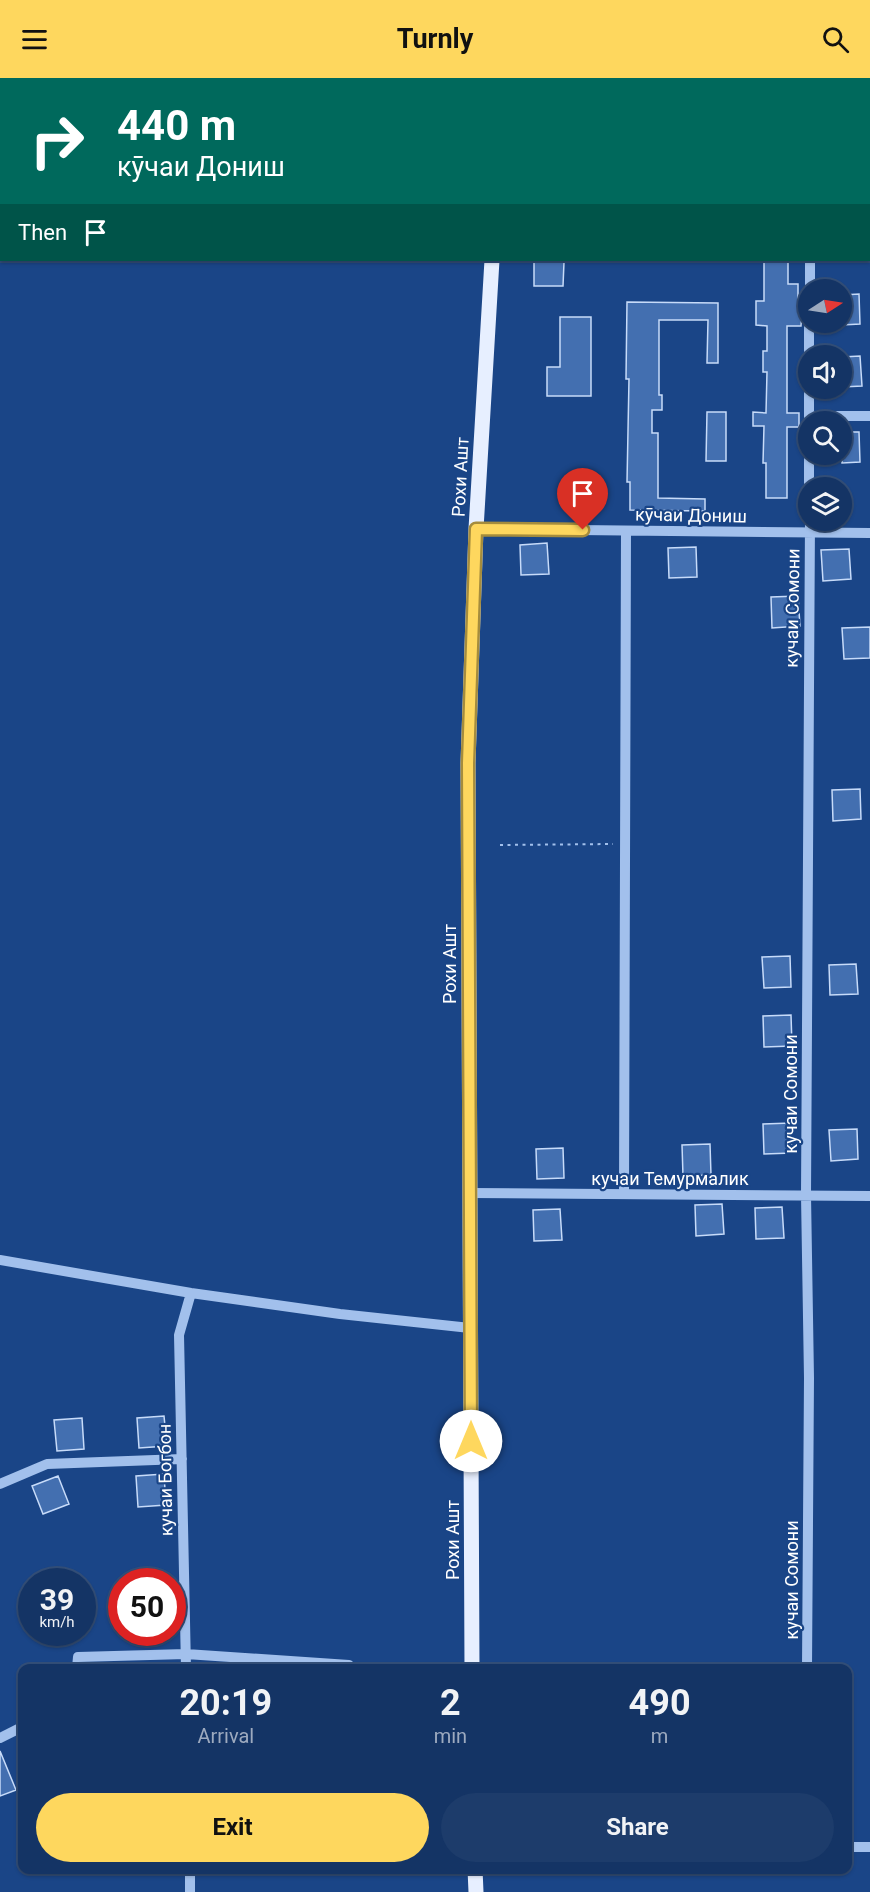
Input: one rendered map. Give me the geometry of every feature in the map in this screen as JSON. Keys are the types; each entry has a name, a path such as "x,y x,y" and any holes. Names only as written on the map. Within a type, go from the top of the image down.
{"main road":[{"name":"Рохи Ашт","path":"472,1664 468,763 476,529 492,261"},
{"path":"475,1874 476,1892"}],"street":[{"path":"810,261 810,279"},
{"path":"852,417 870,416"},
{"name":"кӯчаи Дониш","path":"476,529 870,533"},
{"path":"624,1194 626,531"},
{"name":"кучаи Сомони","path":"807,1664 809,1378 806,1195 810,533"},
{"name":"кучаи Темурмалик","path":"470,1193 870,1196"},
{"path":"0,1260 191,1293 339,1314 470,1328"},
{"name":"кучаи Богбон","path":"186,1664 178,1335 191,1293"},
{"path":"0,1484 47,1464 182,1459"},
{"path":"77,1664 78,1657 186,1654 334,1664"},
{"path":"0,1737 18,1729"},
{"path":"852,1847 870,1847"},
{"path":"190,1874 190,1892"}],"path":[{"path":"500,845 625,844"}],"building":[{"path":"764,261 788,261 788,284 798,284 798,326 787,326 787,413 798,413 798,427 787,427 787,498 766,498 766,463 763,463 764,426 753,426 753,412 766,413 767,372 763,372 763,351 767,351 767,326 756,325 756,301 764,301"},
{"path":"534,262 564,262 563,286 534,286"},
{"path":"852,294 859,294 860,324 852,324"},
{"path":"627,302 718,303 718,363 707,363 708,320 659,320 659,395 662,395 662,410 652,410 652,433 658,433 658,498 705,499 705,511 630,510 630,482 627,482 629,379 626,379"},
{"path":"560,317 591,317 591,396 547,396 547,367 560,367"},
{"path":"852,356 860,356 862,386 852,386"},
{"path":"707,412 726,412 726,461 706,461"},
{"path":"852,432 859,432 860,462 852,462"},
{"path":"547,543 549,574 521,575 520,545"},
{"path":"696,547 697,577 669,578 668,548"},
{"path":"849,549 851,579 823,581 821,550"},
{"path":"798,596 800,626 772,628 771,597"},
{"path":"870,627 870,658 844,659 842,628"},
{"path":"860,789 861,819 833,821 832,790"},
{"path":"790,956 791,987 764,988 762,957"},
{"path":"856,964 858,994 830,995 829,965"},
{"path":"791,1015 792,1046 764,1047 763,1016"},
{"path":"791,1123 792,1153 764,1154 763,1124"},
{"path":"857,1129 858,1159 831,1161 829,1130"},
{"path":"710,1144 711,1175 683,1176 682,1145"},
{"path":"563,1148 564,1178 537,1179 536,1149"},
{"path":"722,1204 724,1234 696,1236 695,1205"},
{"path":"782,1207 784,1238 756,1239 755,1208"},
{"path":"560,1209 562,1240 534,1241 533,1210"},
{"path":"164,1416 167,1446 139,1448 137,1418"},
{"path":"82,1418 84,1449 57,1451 54,1420"},
{"path":"164,1474 166,1505 138,1507 136,1476"},
{"path":"58,1476 69,1504 43,1514 32,1486"},
{"path":"0,1751 16,1790 0,1796"}],"route":[{"path":"471,1441 468,763 476,529 583,530"}]}
